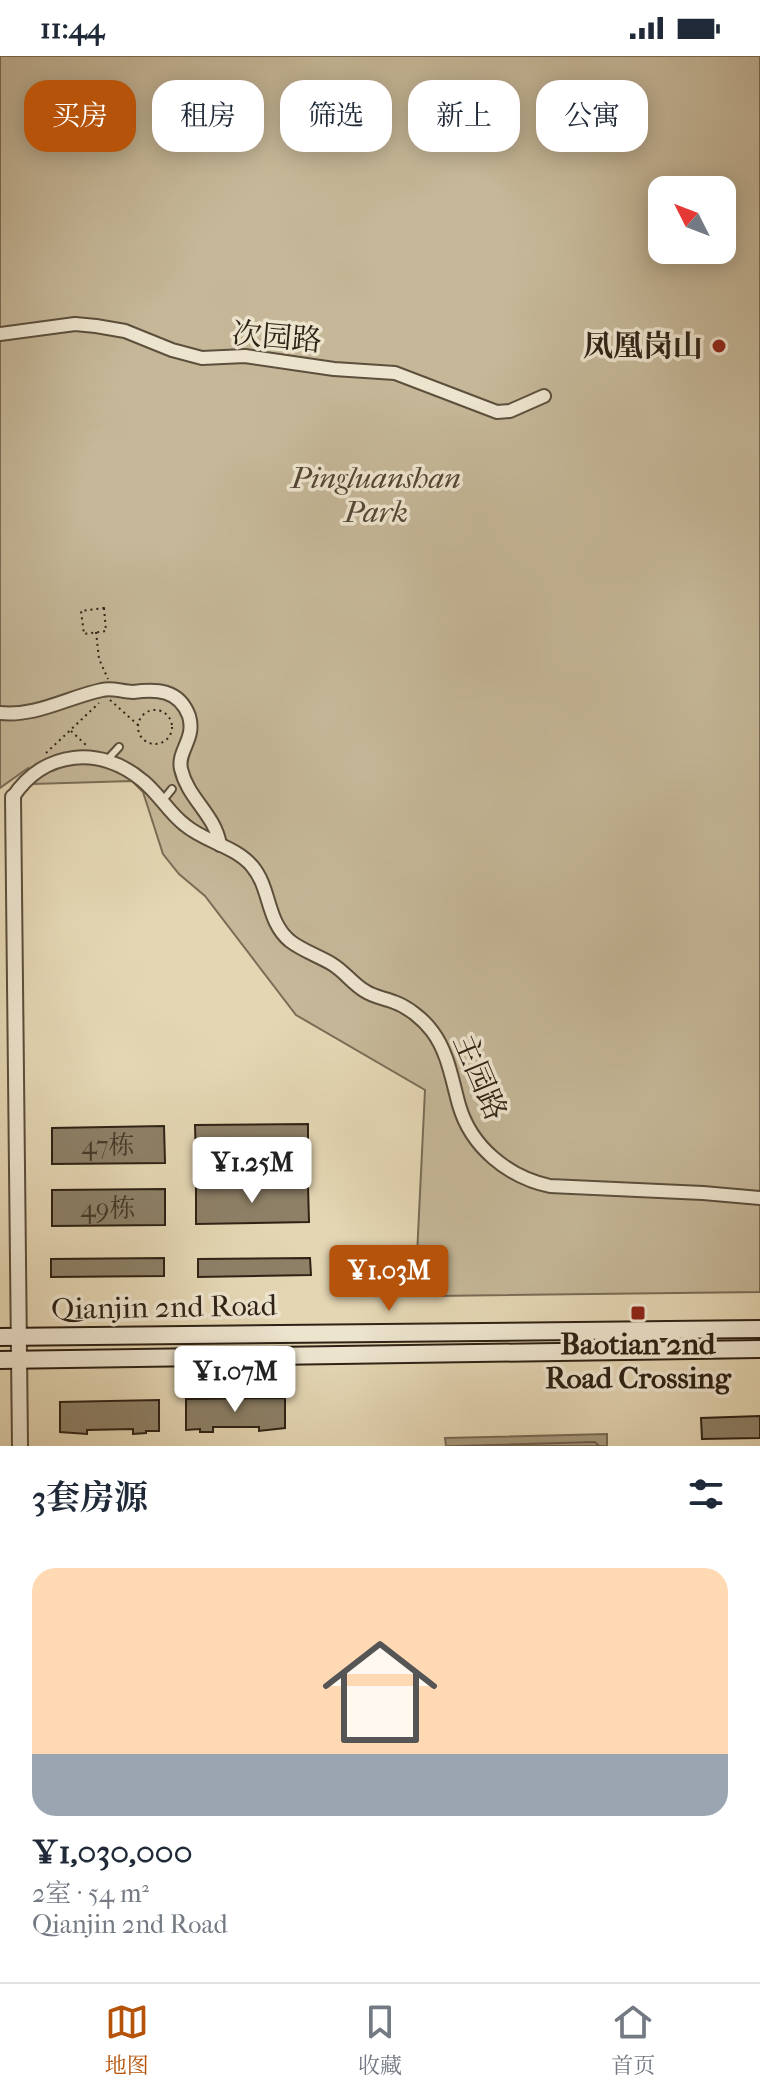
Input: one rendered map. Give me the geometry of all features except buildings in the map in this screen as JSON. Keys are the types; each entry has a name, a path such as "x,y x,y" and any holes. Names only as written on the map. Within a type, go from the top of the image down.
{"main road":[{"name":"Qianjin 2nd Road","path":"0,1337 760,1329"},
{"name":"Qianjin 2nd Road","path":"0,1360 760,1349"}],"street":[{"name":"次园路","path":"0,334 75,324 96,326 125,331 202,358 255,357 289,364 395,373 497,412 510,411 544,396"},
{"path":"0,713 36,709 112,689 129,692 160,690 172,695 185,708 191,732 181,759 181,769 196,800 213,820 220,845"},
{"name":"主园路","path":"13,797 27,779 54,761 81,756 107,760 133,773 163,800 185,826 238,854 253,867 259,875 276,924 292,943 341,970 366,992 401,1005 431,1029 453,1075 459,1105 470,1129 488,1152 511,1171 550,1186 760,1198"},
{"path":"13,797 20,1446"}],"lane":[{"path":"107,760 119,747"},
{"path":"163,800 172,789"}],"path":[{"path":"104,608 106,631 96,632 84,634 81,611 104,608"},
{"path":"96,632 99,659 112,689"},
{"path":"43,756 106,696 138,725 143,740 153,744 167,740 173,726 167,713 158,709 144,713 138,725"},
{"path":"70,730 91,749"}],"green space":[{"name":"Pingluanshan Park","path":"0,56 760,56 760,1292 435,1296 416,1276 425,1090 296,1015 205,896 179,874 163,854 143,792 132,781 33,784 28,768 0,788"}],"water":[{"path":"607,1434 607,1446 446,1446 445,1438"}],"place":[{"name":"凤凰岗山","path":"719,346"},
{"name":"Baotian 2nd Road Crossing","path":"638,1313"}]}
